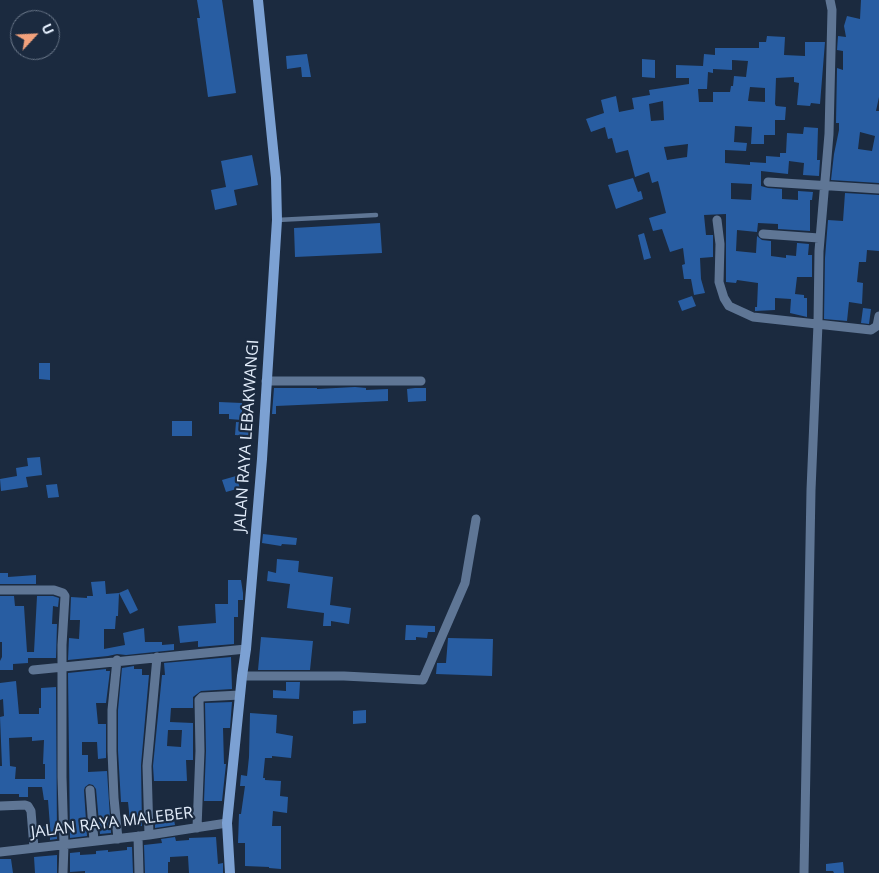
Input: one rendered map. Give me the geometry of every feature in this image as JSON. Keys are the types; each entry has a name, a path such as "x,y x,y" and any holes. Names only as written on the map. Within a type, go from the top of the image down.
{"main road":[{"name":"JALAN RAYA LEBAKWANGI","path":"230,873 227,823 246,649 262,458 277,220 276,178 258,0"}],"street":[{"path":"804,873 811,490 818,324 819,238 829,134 832,10 830,0"},
{"path":"768,182 879,190"},
{"path":"717,220 720,244 719,282 724,298 729,306 753,317 871,330 878,326 879,316"},
{"path":"763,234 819,238"},
{"path":"266,381 422,381"},
{"path":"242,676 344,676 420,681 426,676 465,583 476,519"},
{"path":"0,590 54,590 63,593 65,596 62,666 63,873"},
{"path":"33,670 117,660 246,649"},
{"path":"149,835 147,766 157,657"},
{"path":"117,660 112,710 112,751 118,839"},
{"path":"198,828 199,700 202,697 240,695"},
{"path":"90,790 94,841"},
{"path":"0,806 28,806 34,848"},
{"name":"JALAN RAYA MALEBER","path":"0,852 118,839 227,823"},
{"path":"138,836 139,873"}],"lane":[{"path":"277,220 376,215"}],"building":[{"path":"197,0 222,0 236,93 208,97 197,18 200,18"},
{"path":"861,0 879,0 879,97 876,111 879,111 879,183 831,180 839,130 839,123 836,123 837,68 843,70 843,51 837,50 838,36 846,37 844,26 847,16 860,19","holes":["860,132 875,136 872,151 858,149"]},
{"path":"767,36 785,37 784,55 805,56 805,42 825,42 820,104 811,103 810,106 797,105 799,83 794,82 794,77 776,78 775,104 776,106 786,107 785,120 775,120 775,135 764,135 764,144 751,144 752,127 735,126 734,142 747,143 746,151 725,150 725,163 750,165 750,162 766,163 766,156 780,157 780,153 786,153 787,133 803,134 804,127 818,128 817,160 820,160 819,176 803,175 804,163 789,161 788,174 761,171 761,186 782,189 782,199 798,200 798,191 813,192 812,200 810,200 810,231 778,229 778,224 758,223 757,232 737,230 736,251 756,253 757,236 762,240 771,241 771,256 786,258 786,255 796,256 797,243 787,242 809,244 808,255 812,255 812,277 797,277 795,294 804,295 804,298 807,298 807,317 790,313 791,299 775,298 775,310 755,311 755,307 757,307 758,283 737,280 736,283 726,282 726,214 704,215 706,235 713,235 713,257 700,258 701,279 705,293 694,295 691,279 684,279 682,265 685,264 683,248 670,252 662,229 653,231 649,218 666,213 658,181 652,183 649,172 635,177 628,150 616,153 612,138 608,139 605,127 591,132 586,119 604,113 601,100 616,96 619,112 634,109 632,98 650,95 649,90 689,84 689,78 676,78 676,65 703,66 704,54 715,55 715,48 759,48 759,42 766,42","holes":["732,60 748,61 746,77 734,76 730,92 713,92 713,102 699,102 698,89 707,89 708,72 713,73 713,69 732,70","750,87 765,88 765,102 748,101","663,101 664,120 651,121 649,104","688,144 687,157 667,160 664,147","731,183 752,184 751,200 731,199"]},
{"path":"307,54 311,77 302,77 301,67 287,69 286,56"},
{"path":"642,59 655,60 655,78 642,77"},
{"path":"252,155 258,185 234,190 237,205 215,210 211,190 226,187 221,161"},
{"path":"633,178 638,192 641,191 643,199 616,209 608,185"},
{"path":"845,193 879,195 879,251 867,250 866,262 859,262 857,282 863,283 862,304 849,302 847,321 824,319 828,220 843,221"},
{"path":"380,223 382,253 295,257 294,228"},
{"path":"644,233 651,258 644,260 638,235"},
{"path":"692,296 696,306 682,311 678,301"},
{"path":"863,308 871,309 869,324 861,323"},
{"path":"39,363 50,363 50,380 39,379"},
{"path":"274,388 317,389 366,388 366,390 388,389 388,401 276,406 276,414 272,414"},
{"path":"426,388 426,401 408,402 407,389"},
{"path":"219,402 242,403 242,420 229,419 229,414 219,414"},
{"path":"172,421 192,421 192,436 172,436"},
{"path":"236,422 249,423 249,436 235,435"},
{"path":"40,457 42,475 26,477 28,487 1,491 0,479 17,476 16,468 28,466 27,458"},
{"path":"236,476 240,488 226,492 222,480"},
{"path":"57,484 59,497 48,498 46,485"},
{"path":"263,534 297,538 296,545 282,544 281,546 262,543"},
{"path":"277,559 299,561 298,572 333,577 330,605 351,608 349,624 331,621 331,626 323,626 324,613 287,608 290,584 267,581 268,571 276,573"},
{"path":"0,573 8,573 8,577 36,575 36,584 0,584"},
{"path":"228,580 241,580 243,593 243,600 238,600 238,617 234,617 234,644 198,647 198,641 180,643 178,626 216,623 215,604 228,604"},
{"path":"105,581 106,594 119,593 118,616 116,616 115,629 104,629 104,649 125,645 123,633 144,628 145,642 162,642 162,645 174,644 174,650 68,660 69,638 79,639 80,620 70,620 71,597 87,598 87,596 93,596 91,582"},
{"path":"128,589 138,610 130,614 119,593"},
{"path":"0,596 14,596 15,606 24,606 27,652 34,652 37,596 59,598 58,607 53,606 52,624 57,624 56,658 28,658 28,663 13,664 13,670 0,670 2,642 0,642"},
{"path":"406,625 435,626 435,632 428,632 427,638 416,637 416,640 405,640"},
{"path":"261,637 313,641 310,670 258,670"},
{"path":"448,638 493,639 492,676 436,674 437,663 446,663"},
{"path":"231,657 232,689 201,691 193,697 193,708 171,708 170,722 193,723 193,760 186,760 187,781 154,781 153,766 162,675 165,675 164,663","holes":["168,730 182,730 181,747 167,746"]},
{"path":"134,666 134,669 142,669 142,675 149,675 141,765 142,826 139,826 138,820 130,821 128,802 121,802 118,751 118,710 122,668"},
{"path":"106,669 106,671 110,671 106,703 96,703 98,724 106,724 106,758 98,759 97,742 82,742 82,755 88,755 88,772 107,771 111,833 100,834 96,789 93,785 89,784 84,790 87,836 70,838 68,673"},
{"path":"16,681 19,714 39,714 39,708 41,708 41,688 56,687 57,839 50,840 50,835 39,835 39,827 50,826 48,800 44,800 42,787 28,787 28,797 19,797 19,794 0,794 0,766 2,766 0,717 4,716 3,699 0,700 0,683","holes":["32,737 32,741 44,740 43,764 45,764 45,779 15,779 16,767 10,766 9,738"]},
{"path":"286,682 300,682 299,699 273,698 273,690 286,691"},
{"path":"232,702 230,728 223,728 224,764 226,764 222,801 204,801 205,703"},
{"path":"366,710 366,723 353,724 353,711"},
{"path":"250,713 277,715 276,733 293,736 291,758 272,756 272,758 265,758 263,778 265,780 281,781 280,796 288,797 287,813 273,811 272,826 281,826 281,869 245,866 245,843 238,843 239,814 241,814 245,786 240,786 241,775 247,776"},
{"path":"167,812 168,820 174,820 175,825 155,828 155,813"},
{"path":"175,837 176,841 189,840 189,838 216,837 218,864 223,863 223,873 189,873 188,856 170,857 168,873 145,873 144,845 162,843 161,839"},
{"path":"127,847 132,847 133,873 70,872 70,853 80,852 80,855 96,854 96,851 127,850"},
{"path":"57,855 57,873 35,873 34,857"},
{"path":"0,859 11,859 13,873 0,873"},
{"path":"843,862 844,873 826,871 826,864"}]}
